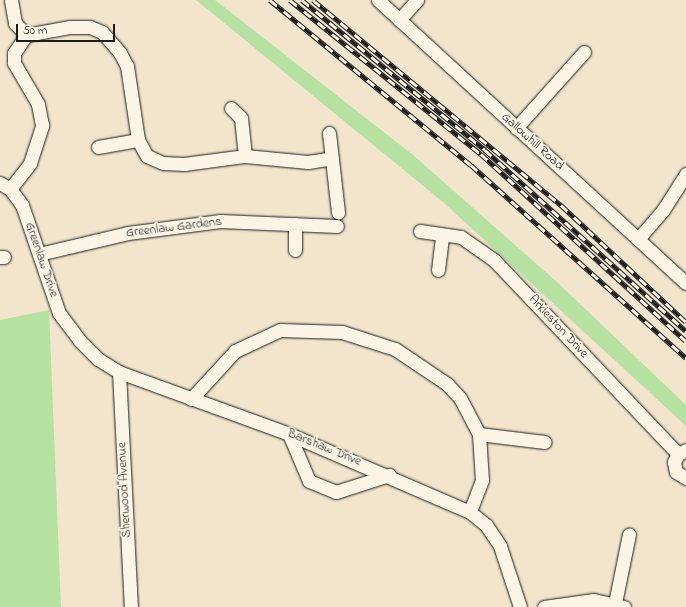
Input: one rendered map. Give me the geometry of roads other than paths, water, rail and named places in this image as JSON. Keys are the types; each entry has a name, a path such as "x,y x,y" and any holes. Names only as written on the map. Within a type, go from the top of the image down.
{"street":[{"path":"11,0 15,23 26,35"},
{"name":"Gallowhill Road","path":"378,0 686,283"},
{"path":"399,20 417,0"},
{"path":"5,186 30,162 42,132 38,104 14,63 14,54 26,35 70,27 90,27 102,32 126,66 138,140 148,156 163,163 184,164 245,156 308,162 332,158"},
{"path":"516,128 584,52"},
{"path":"231,108 241,118 245,156"},
{"path":"329,133 338,212"},
{"path":"98,147 138,140"},
{"path":"638,239 663,210 686,174"},
{"name":"Greenlaw Drive","path":"5,186 22,205 59,313 79,340"},
{"name":"Greenlaw Gardens","path":"39,254 128,233 220,221 336,226"},
{"path":"295,224 295,250"},
{"name":"Arkleston Drive","path":"420,231 462,237 494,260 682,452"},
{"path":"438,270 442,234"},
{"path":"191,399 235,351 259,337 301,328 342,332 395,349 432,372 460,398 480,434 482,480 470,512"},
{"name":"Barshaw Drive","path":"79,340 119,372 289,434 389,475 470,512 486,525 500,546 520,607"},
{"name":"Sherwood Avenue","path":"119,372 131,607"},
{"path":"289,434 309,481 336,492 389,475"},
{"path":"480,434 544,442"},
{"path":"682,452 674,467 686,478"},
{"path":"544,607 572,601 619,605 629,534"}],"railway":[{"path":"270,0 471,165 686,358"},
{"path":"290,0 481,154 686,341"},
{"path":"302,0 485,150 686,331"},
{"path":"313,0 561,205 686,322"}]}
